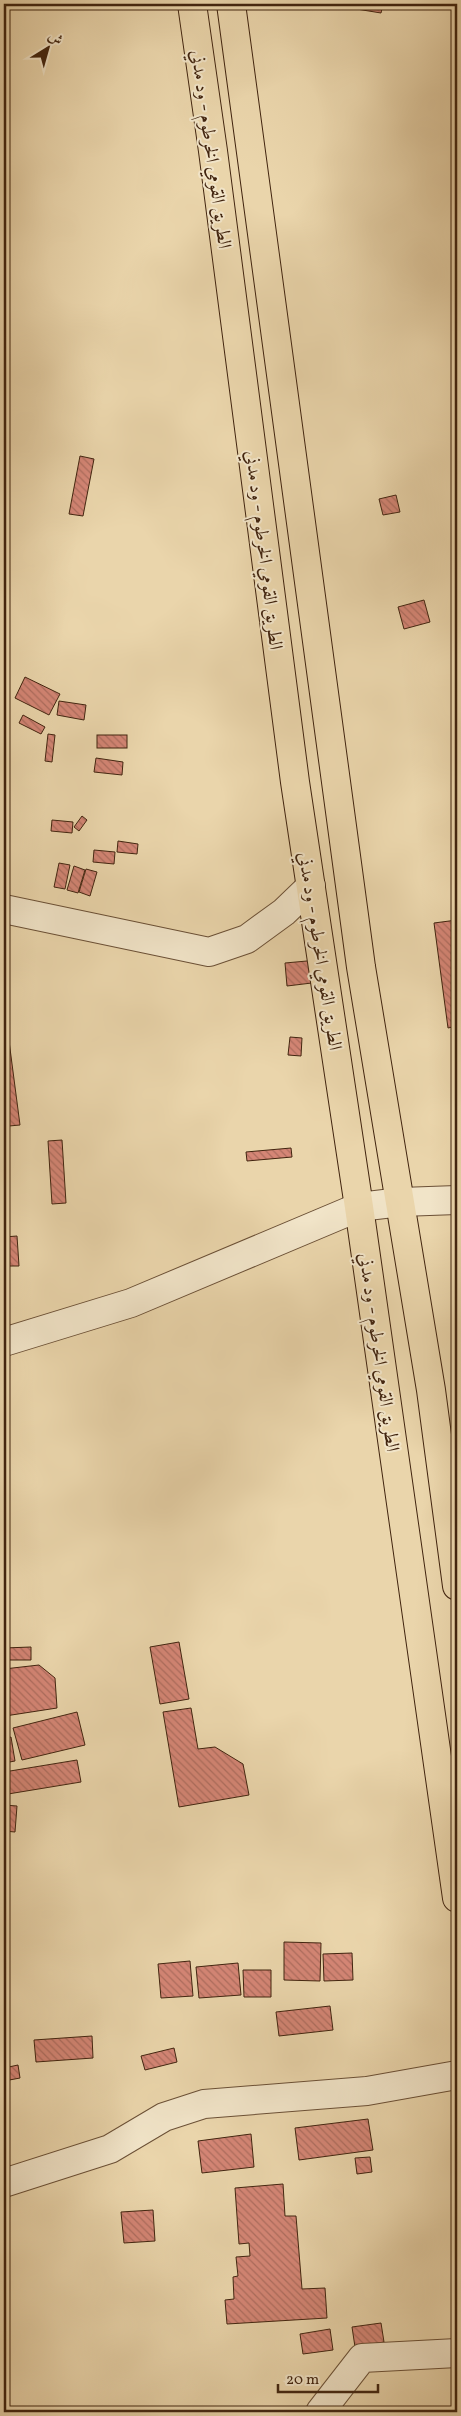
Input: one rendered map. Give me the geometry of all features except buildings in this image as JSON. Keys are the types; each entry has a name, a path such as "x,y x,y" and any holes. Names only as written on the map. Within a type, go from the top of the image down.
{"highway":[{"name":"الطريق القومي الخرطوم - ود مدني","path":"192,4 311,886 360,1208 457,1898"},
{"name":"الطريق القومي الخرطوم - ود مدني","path":"231,4 360,958 431,1390 457,1586"}],"street":[{"path":"4,909 209,952 246,939 284,912 311,886"},
{"path":"4,1342 132,1303 360,1208 401,1202 457,1200"},
{"path":"4,2184 110,2149 164,2117 204,2104 367,2091 457,2075"},
{"path":"320,2412 362,2358 457,2353"}]}
